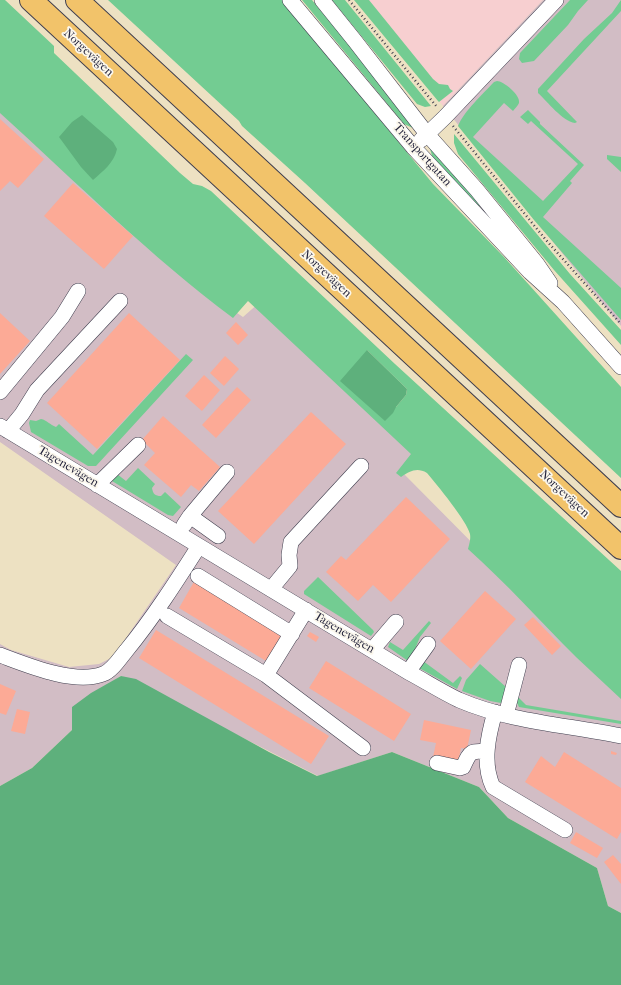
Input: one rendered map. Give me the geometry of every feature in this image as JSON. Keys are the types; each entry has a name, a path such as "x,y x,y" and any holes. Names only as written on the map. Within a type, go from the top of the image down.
{"highway":[{"name":"Norgevägen","path":"31,0 621,548"},
{"path":"77,0 621,506"}],"street":[{"name":"Transportgatan","path":"290,0 413,147 530,272 563,302 621,367"},
{"name":"Transportgatan","path":"322,0 427,134 477,190 538,264 563,302"},
{"path":"413,147 445,117 556,0"},
{"path":"0,392 62,317 78,291"},
{"path":"4,428 22,414 38,390 120,301"},
{"name":"Tagenevägen","path":"4,428 408,672 460,700 500,713 621,736"},
{"path":"97,485 138,445"},
{"path":"271,589 290,566 291,542 361,466"},
{"path":"178,534 190,516 227,472"},
{"path":"190,516 218,536"},
{"path":"0,655 39,670 77,677 92,677 104,674 113,667 145,628 199,546"},
{"path":"198,576 292,634"},
{"path":"266,676 306,610"},
{"path":"167,616 266,676 363,748"},
{"path":"372,650 396,622"},
{"path":"408,672 428,644"},
{"path":"519,664 500,713 490,729 487,752 489,778 493,787 565,830"},
{"path":"437,763 460,768 463,767 469,754 472,752 487,752"}],"path":[{"path":"349,0 546,240 621,324"}],"shaded area":[{"path":"356,0 543,0 443,106"},
{"path":"543,0 621,0 621,326 443,106"},
{"path":"0,104 209,294 243,317 260,302 418,457 403,473 621,693 621,913 608,906 597,868 508,818 479,787 392,752 318,776 121,676 112,682 72,730 32,768 0,786 0,644 11,650 69,667 99,664 113,657 176,565 0,442"}],"green space":[{"path":"0,0 5,0 54,46 54,53 180,173 193,184 202,186 211,191 395,364 621,571 621,699 576,657 468,549 470,534 468,528 451,503 427,473 420,470 414,470 401,477 396,473 411,454 248,301 233,318 172,270 0,113","holes":["367,350 407,389 406,395 396,407"]},
{"path":"108,0 282,0 433,184 504,257 621,387 621,478 242,126 239,121"},
{"path":"302,0 312,0 416,127 415,129 404,124"},
{"path":"332,0 345,0 431,106 425,107 417,104"},
{"path":"354,0 369,0 433,79 439,84 448,85 453,91 439,102"},
{"path":"570,0 588,0 568,25 534,61 522,63 519,59 520,53"},
{"path":"621,0 621,11 547,91 577,122 570,122 560,115 538,93 538,89 584,39 612,13"},
{"path":"497,81 507,86 517,96 519,104 513,111 504,103 473,137 543,201 578,164 531,121 528,124 520,117 528,110 540,122 540,124 584,165 570,181 572,183 543,217 621,288 621,320 534,220 458,126 474,103 494,82"},
{"path":"82,115 113,142 117,149 111,163 93,180 81,167 59,137 72,122"},
{"path":"454,134 570,274 621,330 621,345 554,270 458,154 454,143"},
{"path":"430,145 480,205 479,207 433,159"},
{"path":"607,155 621,157 621,172 607,159"},
{"path":"367,350 407,389 406,395 385,421 340,381"},
{"path":"186,354 193,360 96,466 88,466 31,432 29,423 30,420 36,421 41,419 56,427 59,424 93,455"},
{"path":"138,468 155,484 152,488 153,492 157,496 161,496 165,492 181,507 173,516 168,515 112,481 117,474 126,481"},
{"path":"318,577 373,630 374,632 371,636 304,594 304,591"},
{"path":"429,621 431,623 420,637 411,659 408,661 388,647 390,642 403,650"},
{"path":"423,661 453,683 460,676 462,678 457,689 419,668"},
{"path":"480,664 506,687 503,701 501,703 490,701 462,691 466,680"},
{"path":"121,676 136,679 269,752 317,776 392,752 479,787 508,818 597,868 608,906 621,913 621,985 0,985 0,786 32,768 72,730 72,707 91,693"},
{"path":"518,697 526,705 621,721 621,724 519,707 517,703"}],"building":[{"path":"0,119 44,159 18,188 10,181 0,191"},
{"path":"73,183 133,236 104,269 44,216"},
{"path":"0,313 30,341 0,374"},
{"path":"129,313 180,360 97,449 47,403"},
{"path":"236,322 248,335 238,345 226,333"},
{"path":"225,356 239,369 224,386 210,373"},
{"path":"204,375 220,390 202,411 185,396"},
{"path":"237,387 251,400 216,438 202,425"},
{"path":"311,412 346,444 254,544 218,511"},
{"path":"163,416 220,467 199,491 191,485 181,497 144,465 155,453 142,440"},
{"path":"406,497 450,539 391,602 373,585 358,601 326,572 341,556 346,560"},
{"path":"195,580 283,633 266,661 179,608"},
{"path":"485,591 516,619 471,669 440,641"},
{"path":"533,617 561,646 552,655 524,625"},
{"path":"156,630 329,736 311,764 139,658"},
{"path":"310,632 319,637 316,642 307,636"},
{"path":"326,661 411,714 394,741 309,688"},
{"path":"0,684 16,691 6,715 0,713"},
{"path":"17,709 30,712 25,734 11,731"},
{"path":"424,720 471,730 467,749 461,748 458,762 433,757 436,743 420,740"},
{"path":"611,751 617,753 616,755 611,754"},
{"path":"564,752 621,788 621,832 617,839 525,782 541,756 555,767"},
{"path":"576,832 603,848 597,858 570,843"},
{"path":"613,855 621,864 621,884 604,862"}]}
